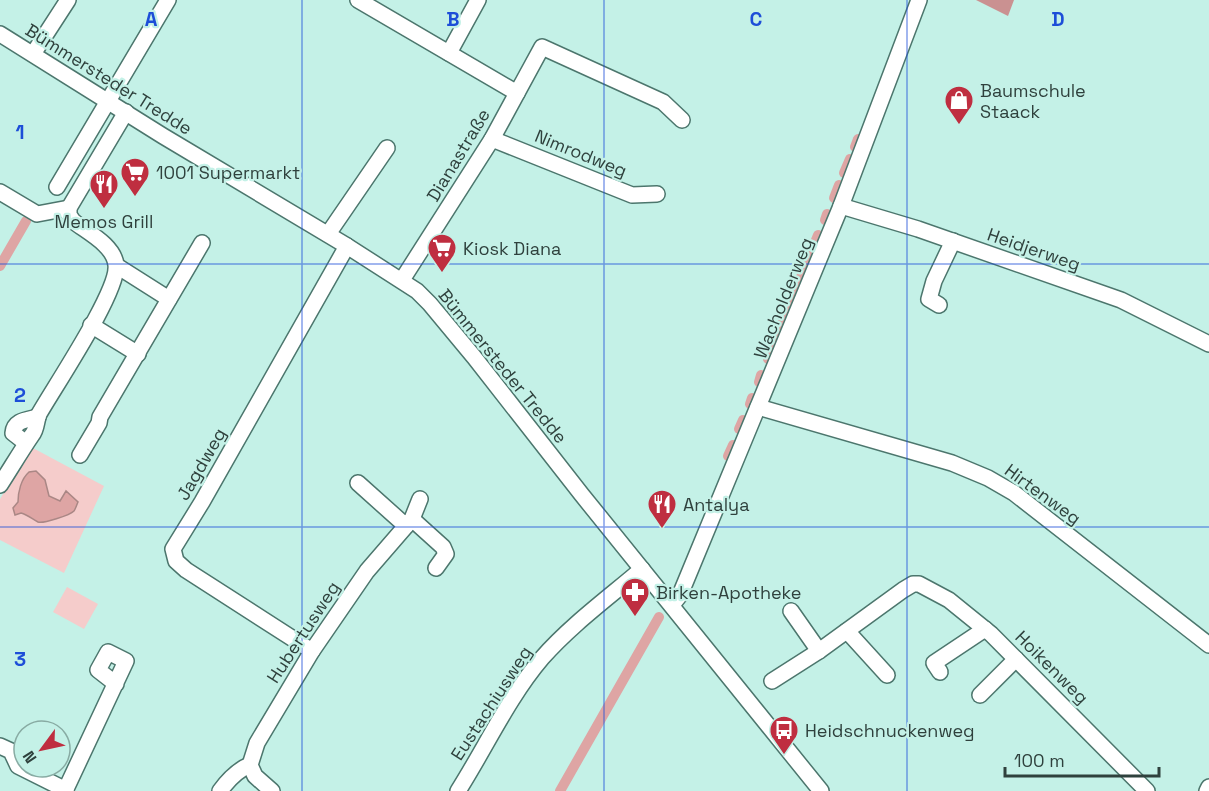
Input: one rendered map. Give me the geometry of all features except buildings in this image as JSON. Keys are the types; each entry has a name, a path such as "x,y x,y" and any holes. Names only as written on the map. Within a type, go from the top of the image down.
{"street":[{"path":"33,54 68,0"},
{"path":"57,187 168,0"},
{"path":"449,53 478,0"},
{"name":"Wacholderweg","path":"672,605 680,595 841,206 919,0"},
{"path":"362,1 517,93"},
{"name":"Bümmersteder Tredde","path":"0,34 402,280 430,304 821,791"},
{"name":"Dianastraße","path":"402,280 492,139 542,47 663,102 682,120"},
{"path":"0,485 34,432 38,417 113,283 117,266 114,257 109,249 73,221 69,215 69,208 126,112"},
{"name":"Nimrodweg","path":"492,139 632,195 657,194"},
{"path":"328,234 387,148"},
{"path":"0,192 37,214 69,208"},
{"name":"Heidjerweg","path":"841,206 953,241 1121,300 1209,344"},
{"path":"939,305 930,299 934,281 953,241"},
{"path":"80,456 99,423 100,417 202,243"},
{"name":"Jagdweg","path":"312,651 186,570 176,561 173,549 347,246"},
{"path":"117,266 170,299"},
{"path":"91,325 138,354"},
{"name":"Hirtenweg","path":"758,407 952,463 988,478 1014,493 1209,645"},
{"path":"365,469 354,487 443,547 446,554 436,568"},
{"name":"Hubertusweg","path":"250,765 257,743 312,651 367,571 409,522 420,499"},
{"name":"Eustachiusweg","path":"458,791 518,692 541,660 563,636 642,569"},
{"name":"Hoikenweg","path":"847,631 913,584 918,584 949,600 985,629 1148,791"},
{"path":"791,610 819,651"},
{"path":"940,672 934,663 985,629"},
{"path":"772,681 847,631 887,675"},
{"path":"980,695 1016,659"},
{"path":"0,746 11,751 18,766 66,791 116,684"},
{"path":"220,791 226,782 241,769 250,765 255,776 272,791"}],"shaded area":[{"path":"976,0 1014,0 1008,16"},
{"path":"31,447 104,486 64,573 0,540 0,499"},
{"path":"36,471 45,480 49,496 60,501 66,491 78,502 74,511 56,519 41,522 21,513 15,515 13,508 18,502 22,482 29,472"},
{"path":"67,587 98,604 84,629 53,612"}],"waterway":[{"path":"855,147 858,139"},
{"path":"844,173 850,159"},
{"path":"834,198 839,185"},
{"path":"825,220 827,214"},
{"path":"0,266 26,221"},
{"path":"768,359 818,235"},
{"path":"759,382 761,375"},
{"path":"750,404 752,398"},
{"path":"739,429 743,420"},
{"path":"728,456 733,445"},
{"path":"560,791 659,617"}],"place":[{"name":"Baumschule Staack","path":"959,126"},
{"name":"1001 Supermarkt","path":"135,198"},
{"name":"Memos Grill","path":"104,210"},
{"name":"Kiosk Diana","path":"442,274"},
{"name":"Antalya","path":"662,530"},
{"name":"Birken-Apotheke","path":"635,618"},
{"name":"Heidschnuckenweg","path":"784,756"}]}
